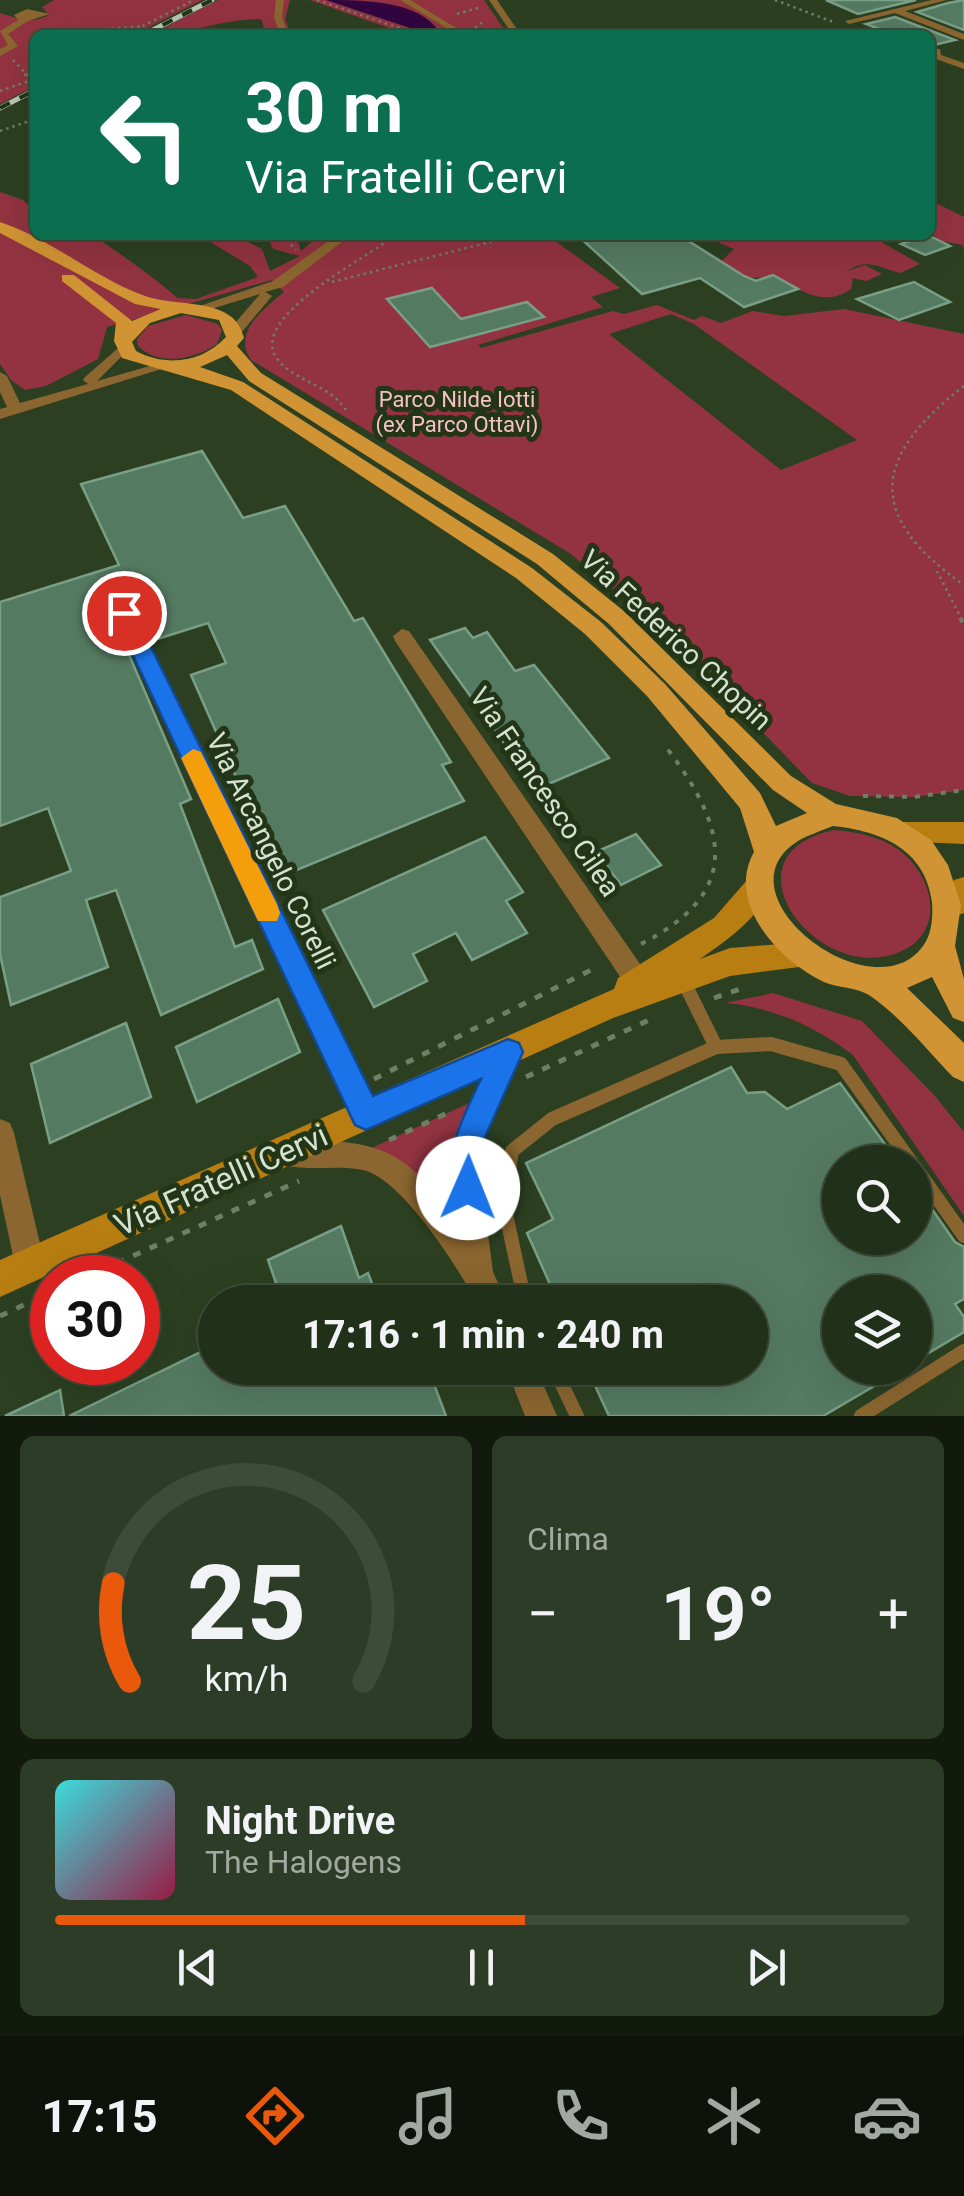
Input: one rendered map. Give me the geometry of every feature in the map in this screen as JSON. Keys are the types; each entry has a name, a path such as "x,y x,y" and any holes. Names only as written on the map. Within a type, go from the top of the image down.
{"main road":[{"name":"Via Federico Chopin","path":"6,237 131,296 176,310"},
{"name":"Via Federico Chopin","path":"6,237 93,294 124,322 125,341 137,360 237,386 524,572 594,628 698,738 750,801 764,827 767,850"},
{"name":"Via Federico Chopin","path":"125,341 144,319 176,310 224,316 232,338 256,377 544,559 645,644 782,784 841,806"},
{"path":"171,366 208,359 232,338"},
{"path":"767,850 801,822 841,806 904,834 928,852 960,896 956,930 944,954 948,980 964,1008"},
{"path":"904,834 964,833"},
{"name":"Via Fratelli Cervi","path":"767,850 759,867 758,888 773,924 804,956 839,973 874,980 903,978 926,969 944,954"},
{"name":"Via Fratelli Cervi","path":"15,1272 605,1006 724,927 758,888"},
{"name":"Via Fratelli Cervi","path":"605,1006 688,991 730,962 804,956"},
{"path":"874,980 910,1010 964,1066"}],"street":[{"path":"280,0 278,17 282,30"},
{"path":"404,0 455,30"},
{"path":"849,24 922,2 943,0"},
{"path":"495,3 514,30"},
{"path":"7,52 3,34 25,19 46,14 35,11 48,4"},
{"path":"896,10 964,37"},
{"path":"964,46 937,51 936,56 964,66"},
{"path":"232,338 249,310 338,240"},
{"path":"198,310 278,284"},
{"path":"51,400 106,368 125,341"},
{"path":"0,376 8,411 171,366"},
{"name":"Via Arcangelo Corelli","path":"124,613 366,1114"},
{"name":"Via Francesco Cilea","path":"402,636 638,982"},
{"path":"479,1272 468,1188 469,1138 508,1052"},
{"path":"0,1133 15,1272"},
{"path":"282,1153 371,1158 422,1197 485,1285"},
{"path":"528,1385 542,1416"}],"lane":[{"path":"688,991 716,1046"},
{"path":"521,1285 504,1205 512,1152 552,1119 716,1046 771,1044 841,1064 899,1145"},
{"path":"932,1191 964,1236"},
{"path":"861,1416 964,1351"},
{"path":"562,1385 577,1416"}],"path":[{"path":"134,30 194,0"},
{"path":"317,0 405,30"},
{"path":"775,0 849,24"},
{"path":"448,26 463,11 495,3"},
{"path":"97,30 142,26"},
{"path":"7,52 24,76 30,78"},
{"path":"24,76 30,74"},
{"path":"0,90 30,79"},
{"path":"0,130 30,121"},
{"path":"287,240 302,256"},
{"path":"328,393 286,368 271,346 277,320 387,240"},
{"path":"327,284 499,240"},
{"path":"964,386 918,422 894,468 898,519 912,544 935,566 964,585"},
{"path":"935,566 964,625"},
{"path":"683,921 706,888 715,864 716,828 699,790 669,751 698,738"},
{"path":"841,806 964,790"},
{"path":"688,991 747,987"},
{"path":"135,1255 653,1018"},
{"path":"0,1316 30,1302"}],"green space":[{"path":"54,0 202,0 144,30 30,30 30,89 0,104 0,13 35,20 49,15 42,7"},
{"path":"218,0 290,0 285,19 289,30 264,30 261,19 189,30 160,30"},
{"path":"310,0 484,0 505,30 395,30"},
{"name":"Parco Nilde Iotti (ex Parco Ottavi)","path":"0,192 23,200 30,207 30,240 99,240 177,298 196,299 258,277 250,266 207,240 243,240 262,249 270,271 300,256 273,249 269,240 298,240 301,251 314,240 554,240 620,288 591,297 603,307 478,345 481,348 613,311 624,314 657,305 694,320 702,316 721,323 753,311 784,316 844,309 964,334 964,790 914,797 850,796 812,783 675,642 571,554 251,360 246,350 248,331 284,292 272,280 107,327 98,359 46,386 25,390 11,380 0,364","holes":["671,314 694,324 857,440 781,470 609,334"]},
{"path":"935,202 964,217 964,252 963,245 935,236"},
{"path":"713,240 878,240 920,264 900,273 865,265 882,274 866,281 853,278 851,289 831,297 812,295 773,275 752,278 717,265 734,249"},
{"path":"186,315 218,324 222,330 217,344 198,354 166,359 138,346 137,339 148,326"},
{"path":"834,830 891,845 921,875 930,904 929,919 913,944 897,953 867,958 837,950 811,934 792,912 782,888 784,864 800,844"},
{"path":"773,993 862,1021 964,1132 964,1216 932,1170 932,1145 915,1145 853,1055 792,1020 725,1003"},
{"path":"489,1094 469,1138 479,1272 421,1197 352,1157"}],"shaded area":[{"path":"326,0 404,8 430,21 437,30 416,30"}],"building":[{"path":"826,0 916,0 858,14"},
{"path":"964,0 964,30 917,12 948,3"},
{"path":"895,17 929,30 882,30 866,24"},
{"path":"935,32 955,40 935,45"},
{"path":"935,238 950,246 925,255 901,244"},
{"path":"583,240 687,240 744,276 756,281 773,275 798,289 744,307 700,278 642,294"},
{"path":"914,282 950,302 899,320 857,299"},
{"path":"432,288 461,319 527,302 544,317 430,347 387,299"},
{"path":"202,451 243,518 285,506 354,621 363,618 451,762 442,765 464,801 280,877 191,675 226,663 208,623 151,641 136,611 122,604 112,615 191,799 180,804 235,947 252,940 263,969 161,1015 116,890 86,900 108,967 11,1005 0,954 0,897 71,871 48,808 0,826 0,602 119,565 81,484"},
{"path":"465,628 473,638 487,632 515,671 534,665 609,758 537,789 430,640"},
{"path":"636,834 661,865 621,885 596,852"},
{"path":"485,837 523,892 506,901 527,933 472,960 456,933 413,954 427,981 374,1007 323,910"},
{"path":"278,999 300,1052 197,1102 176,1047"},
{"path":"126,1023 151,1097 50,1143 31,1064"},
{"path":"731,1067 747,1093 765,1092 787,1109 840,1083 886,1145 822,1145 822,1255 932,1255 932,1209 955,1242 964,1247 964,1299 955,1304 964,1317 964,1332 932,1351 932,1275 822,1275 822,1385 876,1385 823,1416 609,1416 595,1385 768,1385 768,1285 550,1285 527,1233 553,1219 526,1163"},
{"path":"341,1226 359,1278 368,1273 373,1285 277,1285 268,1260"},
{"path":"198,1353 198,1385 434,1385 446,1416 69,1416 133,1385 160,1385 160,1372"},
{"path":"60,1390 64,1416 5,1416"}],"railway":[{"path":"153,30 212,0"},
{"path":"0,108 30,93"}],"slow traffic":[{"path":"193,758 267,913"}],"route":[{"path":"124,613 366,1114 508,1052 469,1138 468,1188"}]}
